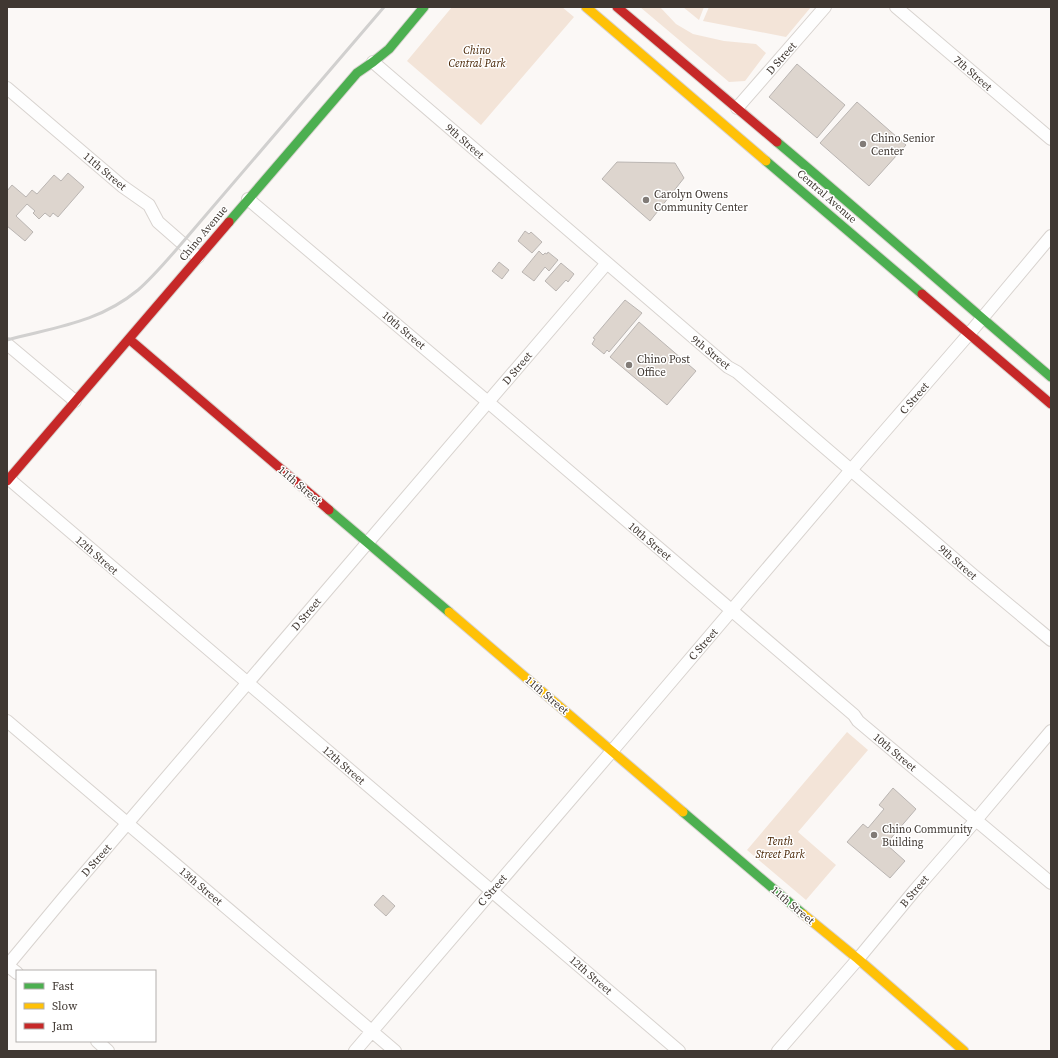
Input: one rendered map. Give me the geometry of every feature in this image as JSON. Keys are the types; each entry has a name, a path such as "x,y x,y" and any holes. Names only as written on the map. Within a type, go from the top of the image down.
{"main road":[{"name":"Chino Avenue","path":"8,480 356,73 373,62 388,48 424,7"},
{"name":"Central Avenue","path":"586,7 1051,404"},
{"name":"Central Avenue","path":"617,7 732,110 860,212 982,319 1051,377"},
{"path":"666,75 681,78"},
{"name":"11th Street","path":"129,339 793,906 858,959 964,1051"}],"street":[{"name":"D Street","path":"732,110 825,7"},
{"name":"7th Street","path":"896,7 1051,139"},
{"name":"9th Street","path":"373,62 728,367 737,372 1051,640"},
{"name":"11th Street","path":"7,88 122,186 149,205 158,222 198,257"},
{"name":"10th Street","path":"248,199 732,610 854,715 858,721 1051,883"},
{"name":"C Street","path":"355,1051 851,470 982,319 1051,236"},
{"name":"D Street","path":"7,965 607,263"},
{"path":"7,344 75,401"},
{"name":"12th Street","path":"8,480 492,890 679,1051"},
{"name":"13th Street","path":"7,721 396,1051"},
{"name":"B Street","path":"778,1051 1051,731"},
{"path":"7,965 16,972"},
{"path":"97,1042 108,1051"}],"green space":[{"name":"Chino Central Park","path":"452,7 562,7 574,17 481,125 407,61"},
{"path":"640,7 660,7 676,24 693,34 724,41 756,44 766,53 745,81 729,82"},
{"path":"683,7 704,7 699,20"},
{"path":"709,7 811,7 786,37 703,21"},
{"name":"Tenth Street Park","path":"847,732 868,750 798,832 836,865 806,900 747,850"}],"building":[{"path":"797,64 845,105 817,138 769,97"},
{"name":"Chino Senior Center","path":"857,102 906,145 869,186 820,143"},
{"name":"Carolyn Owens Community Center","path":"617,162 675,163 684,178 650,221 602,179"},
{"path":"68,173 84,187 58,217 53,213 50,217 45,213 39,219 33,213 35,211 27,204 16,216 33,232 25,241 7,226 7,191 12,185 26,197 32,190 37,194 54,175 61,181"},
{"path":"525,231 529,234 531,232 542,242 532,253 518,241"},
{"path":"539,251 543,255 545,253 547,254 548,252 558,260 549,271 545,267 534,281 522,272"},
{"path":"499,262 509,270 502,279 492,271"},
{"path":"561,263 574,274 568,282 566,280 556,291 545,281"},
{"path":"625,300 642,313 609,352 607,350 604,354 592,344 595,339 593,338"},
{"path":"639,322 696,371 667,405 610,357"},
{"name":"Chino Community Building","path":"893,788 916,809 886,844 905,861 890,878 847,842 863,824 868,828 884,809 879,805"},
{"path":"383,895 395,906 386,916 374,905"}],"railway":[{"path":"7,340 92,317 123,301 138,290 171,255 384,7"}],"traffic: fast":[{"path":"229,222 357,73 389,49 424,7"},
{"path":"777,142 1051,377"},
{"path":"766,161 922,294"},
{"path":"329,510 449,612"},
{"path":"683,812 803,914"}],"traffic: slow":[{"path":"586,7 766,161"},
{"path":"449,612 683,812"},
{"path":"803,914 858,959 964,1051"}],"traffic: jam":[{"path":"617,7 777,142"},
{"path":"7,481 229,222"},
{"path":"922,294 1051,404"},
{"path":"129,339 329,510"}],"place":[{"name":"Chino Senior Center","path":"863,144"},
{"name":"Carolyn Owens Community Center","path":"646,200"},
{"name":"Chino Post Office","path":"629,365"},
{"name":"Chino Community Building","path":"874,835"}]}
